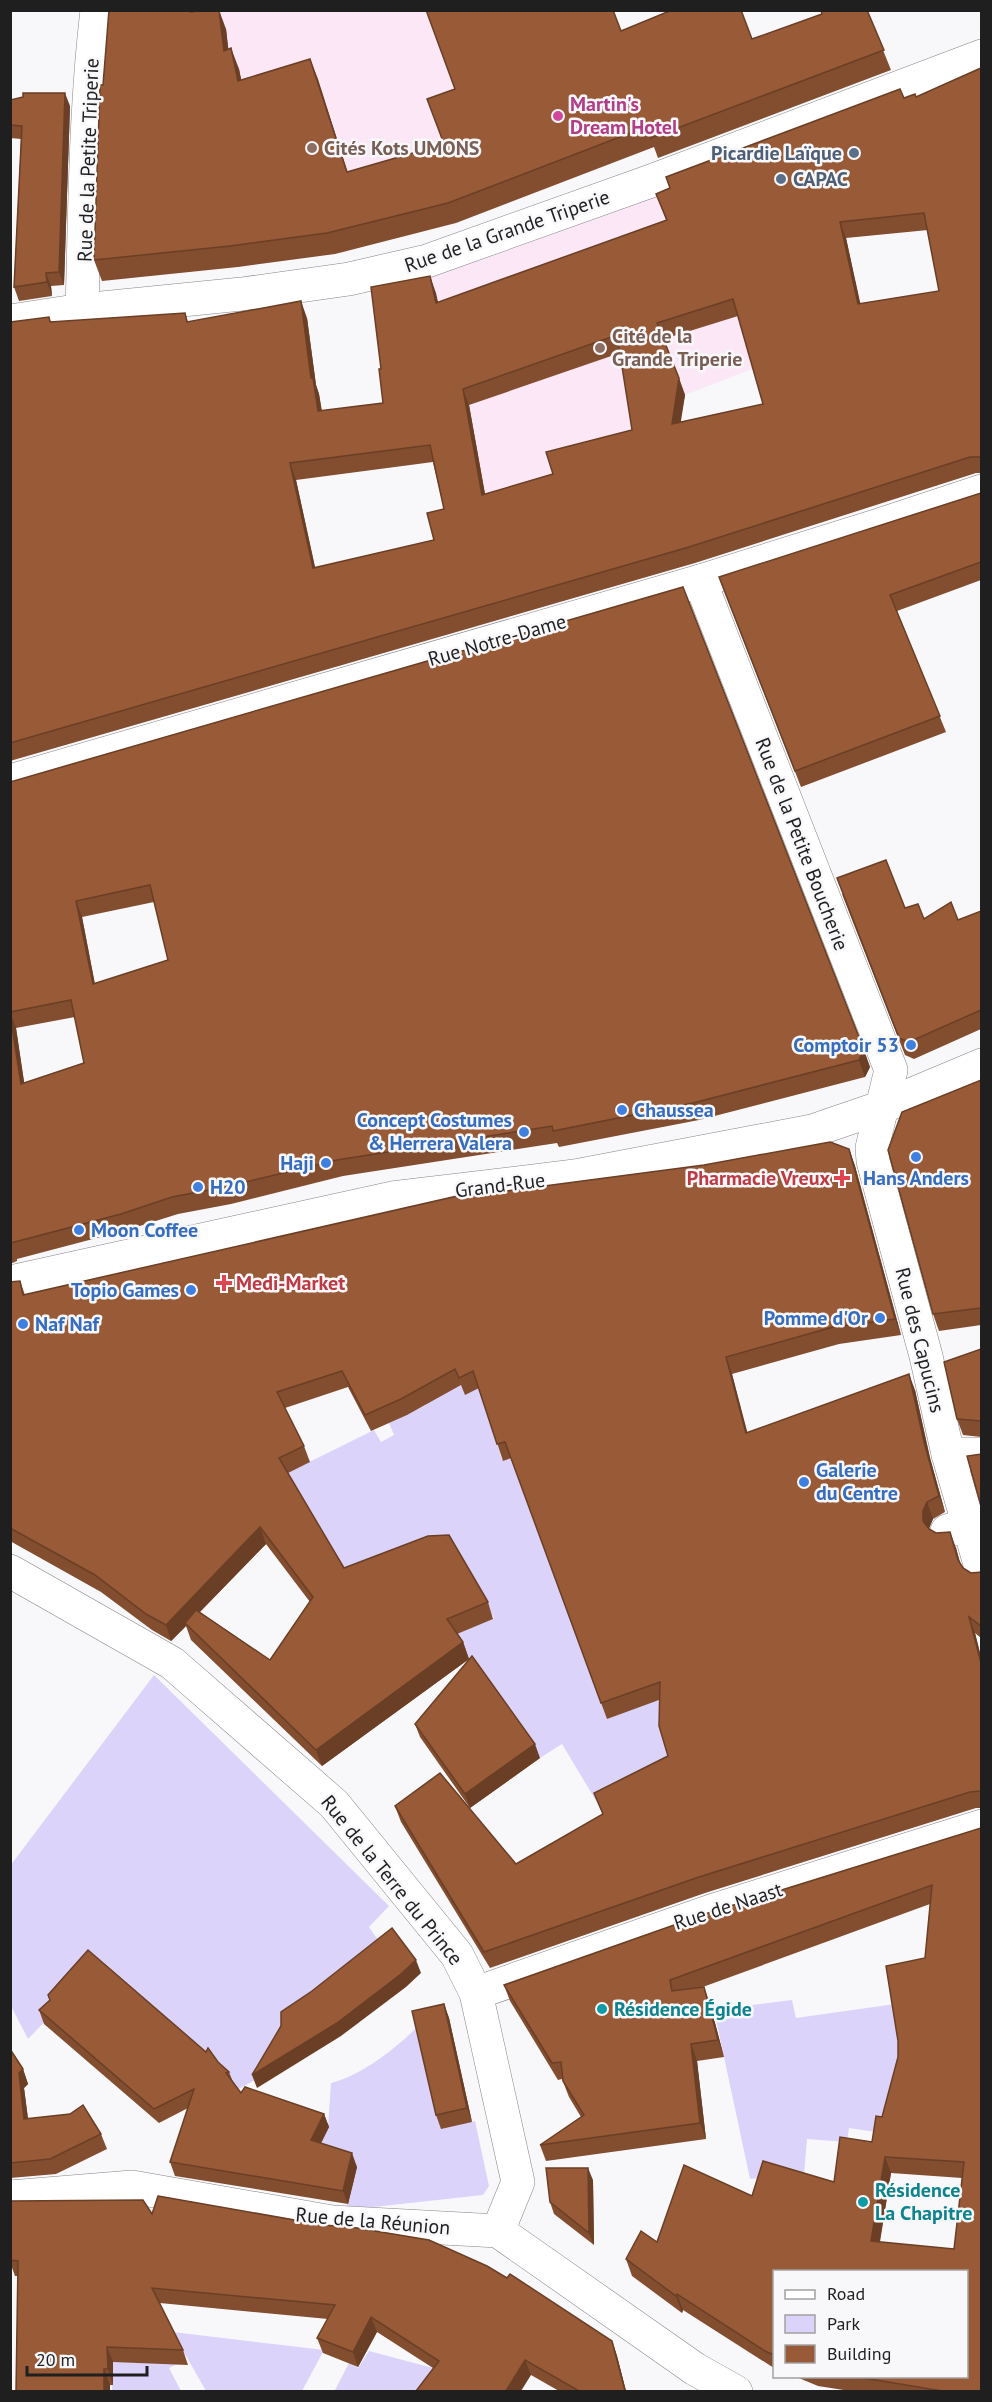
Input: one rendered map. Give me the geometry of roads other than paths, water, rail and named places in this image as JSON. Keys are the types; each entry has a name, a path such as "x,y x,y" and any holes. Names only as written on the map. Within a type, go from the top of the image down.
{"street":[{"name":"Rue de la Petite Triperie","path":"82,310 85,156 97,10"},
{"name":"Rue de la Grande Triperie","path":"10,321 82,310 242,294 349,279 427,261 651,181 981,56"},
{"name":"Rue Notre-Dame","path":"10,781 700,581 981,491"},
{"name":"Rue de la Petite Boucherie","path":"700,581 891,1070 882,1107"},
{"name":"Grand-Rue","path":"10,1282 392,1198 476,1200 575,1176 812,1131 882,1107 981,1065"},
{"name":"Rue des Capucins","path":"882,1107 872,1148 873,1161 926,1356 948,1454 958,1528 981,1571"},
{"path":"948,1454 981,1454"},
{"name":"Rue de la Terre du Prince","path":"10,1571 172,1663 334,1804 457,1955 476,1993 518,2182 498,2231"},
{"name":"Rue de Naast","path":"476,1993 711,1911 981,1826"},
{"name":"Rue de la Réunion","path":"10,2197 132,2187 332,2222 498,2231"},
{"path":"498,2231 692,2380 736,2391"}],"place":[{"name":"Martin's Dream Hotel","path":"558,116"},
{"name":"Cités Kots UMONS","path":"312,148"},
{"name":"Picardie Laïque","path":"854,153"},
{"name":"CAPAC","path":"781,179"},
{"name":"Cité de la Grande Triperie","path":"600,348"},
{"name":"Comptoir 53","path":"911,1045"},
{"name":"Chaussea","path":"622,1110"},
{"name":"Concept Costumes & Herrera Valera","path":"524,1132"},
{"name":"Hans Anders","path":"916,1157"},
{"name":"Haji","path":"326,1163"},
{"name":"Pharmacie Vreux","path":"842,1178"},
{"name":"H20","path":"198,1187"},
{"name":"Moon Coffee","path":"79,1230"},
{"name":"Medi-Market","path":"224,1283"},
{"name":"Topio Games","path":"191,1290"},
{"name":"Pomme d'Or","path":"880,1318"},
{"name":"Naf Naf","path":"23,1324"},
{"name":"Galerie du Centre","path":"804,1482"},
{"name":"Résidence Égide","path":"602,2009"},
{"name":"Résidence La Chapitre","path":"863,2202"}]}
